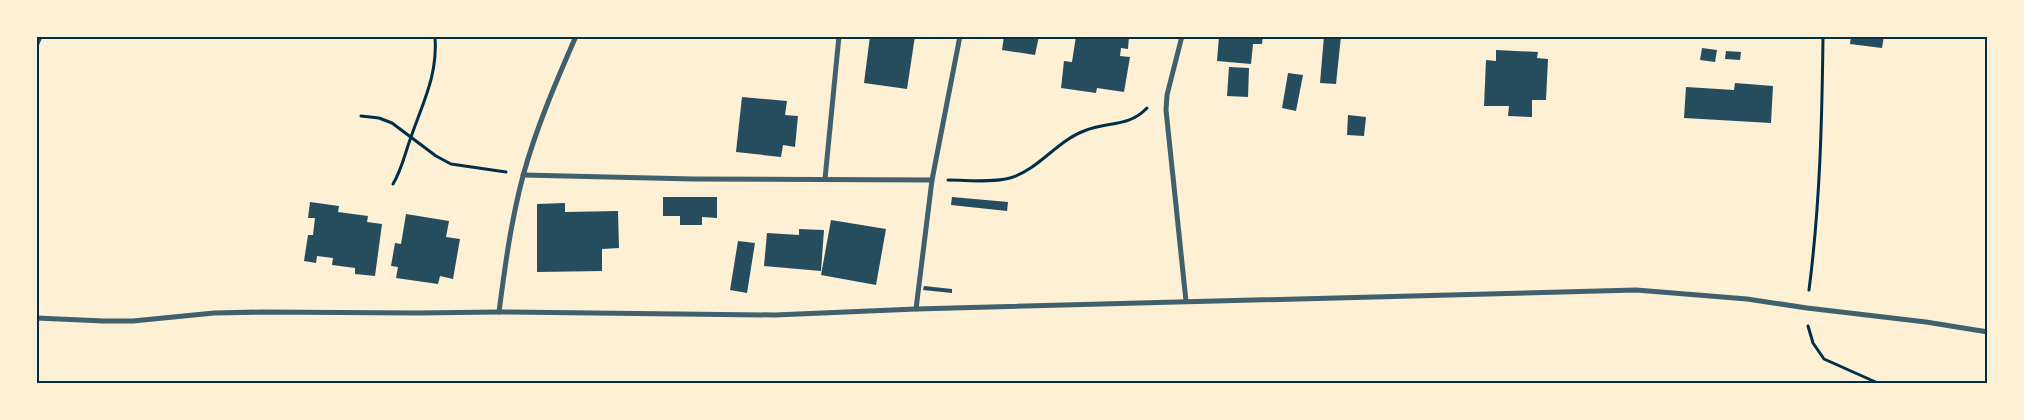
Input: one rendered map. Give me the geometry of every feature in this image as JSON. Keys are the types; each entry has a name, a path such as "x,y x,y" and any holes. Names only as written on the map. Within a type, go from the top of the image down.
{"street":[{"path":"499,312 514,215 524,175 540,122 576,36"},
{"path":"825,179 839,36"},
{"path":"916,308 932,180 960,36"},
{"path":"1182,36 1166,110 1186,301"},
{"path":"524,175 683,179 932,180"},
{"path":"36,318 104,321 214,313 499,312 775,315 916,308 1636,290 1747,299 1988,332"}],"path":[{"path":"393,184 401,170 411,136 433,77 436,36"},
{"path":"1823,36 1821,164 1816,238 1807,308 1808,328 1813,342 1824,359 1880,384"},
{"path":"932,180 995,180 1010,178 1024,171 1082,131 1131,121 1144,112 1171,81"},
{"path":"361,116 385,120 411,136 436,156 451,164 524,175"}],"building":[{"path":"36,36 43,36 39,45 36,44"},
{"path":"870,36 915,36 907,89 864,83"},
{"path":"1004,36 1039,36 1035,55 1002,50"},
{"path":"1076,36 1129,36 1128,49 1121,48 1120,56 1130,57 1124,92 1097,88 1096,93 1061,88 1064,61 1072,62"},
{"path":"1219,36 1263,36 1262,44 1253,44 1251,64 1217,61"},
{"path":"1324,36 1341,36 1336,84 1320,83"},
{"path":"1851,36 1884,36 1882,48 1850,44"},
{"path":"1702,48 1717,50 1715,62 1700,60"},
{"path":"1496,50 1538,52 1537,58 1548,59 1546,100 1532,100 1532,117 1508,116 1509,106 1484,106 1486,60 1496,61"},
{"path":"1726,51 1741,52 1740,60 1725,59"},
{"path":"1229,67 1249,68 1248,97 1227,96"},
{"path":"1288,73 1303,75 1296,111 1282,108"},
{"path":"1735,83 1773,86 1771,123 1684,118 1686,87 1734,90"},
{"path":"742,97 787,101 785,115 798,116 795,147 783,145 781,157 736,152"},
{"path":"1348,115 1366,117 1364,136 1347,135"},
{"path":"663,197 717,197 717,218 702,217 702,225 680,225 680,216 663,216"},
{"path":"952,197 1008,202 1007,211 951,205"},
{"path":"310,202 339,206 338,212 368,216 367,222 382,224 375,276 355,274 355,268 332,265 333,258 317,256 316,263 304,261 308,235 313,235 315,218 308,218"},
{"path":"565,203 565,212 618,211 619,248 602,249 602,271 537,272 537,204"},
{"path":"406,214 449,221 446,237 460,239 453,279 440,276 438,284 396,278 398,267 391,266 395,243 401,244"},
{"path":"831,220 886,229 876,285 821,275"},
{"path":"799,229 824,230 821,271 764,266 767,233 799,235"},
{"path":"738,241 755,243 747,293 730,290"},
{"path":"924,286 952,289 952,293 923,290"}]}
